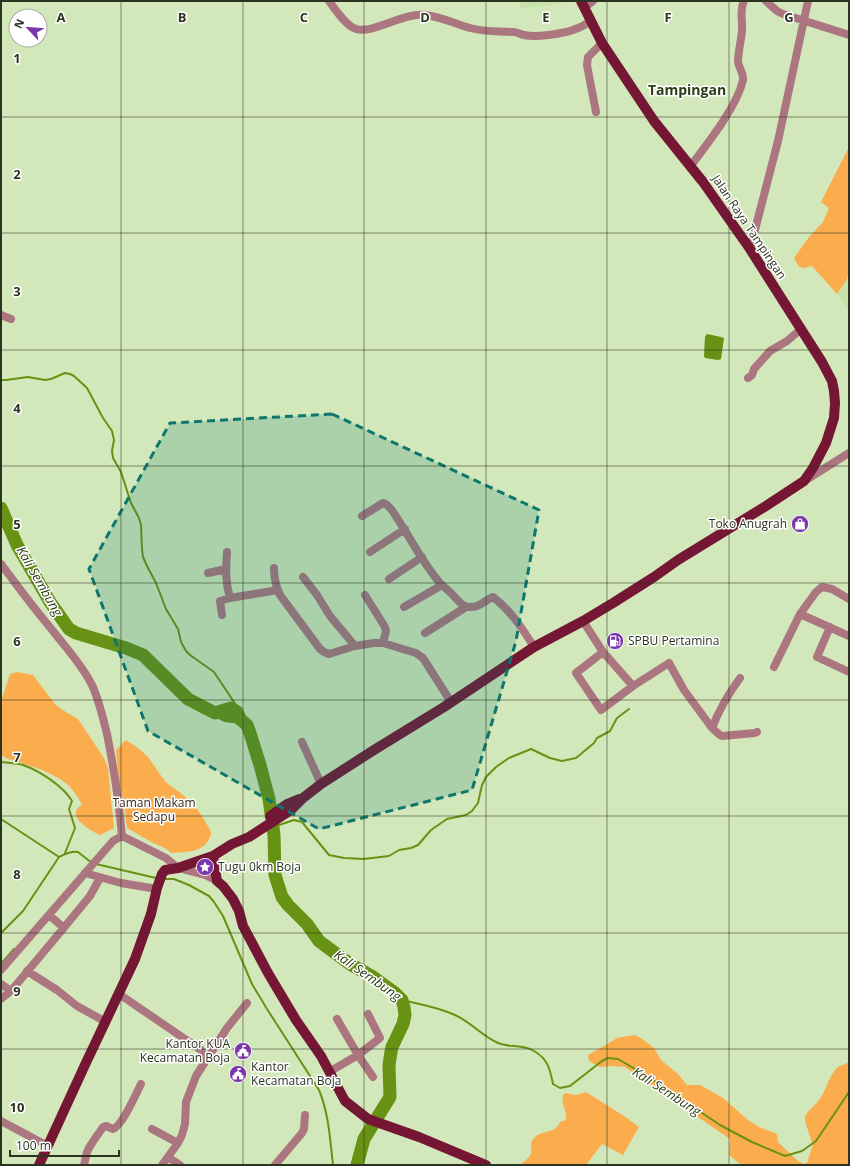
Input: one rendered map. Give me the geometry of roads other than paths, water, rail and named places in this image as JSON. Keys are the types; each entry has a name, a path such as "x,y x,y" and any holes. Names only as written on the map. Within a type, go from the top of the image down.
{"main road":[{"name":"Jalan Raya Tampingan","path":"583,4 602,43 654,121 703,182 750,249 800,330 822,362 832,381 835,403 834,418 826,443 813,468 804,481"},
{"path":"39,1165 135,959 151,914 162,874 165,870 178,868 213,856 534,647 583,621 804,481"},
{"path":"213,856 217,881 233,899 239,910 244,926 268,973 296,1020 321,1056 345,1101 368,1119 387,1125 486,1165"}],"street":[{"path":"329,1 349,25 363,30 409,16 423,15 436,17 457,25 489,32 515,32 524,35 540,36 571,32 579,29 591,21"},
{"path":"583,4 593,1"},
{"path":"690,167 719,127 739,94 743,79 743,74 738,62 742,30 742,4 744,1"},
{"path":"766,1 777,11 783,14 849,36"},
{"path":"750,249 778,141 808,1"},
{"path":"596,112 587,65 588,57 602,43"},
{"path":"1,315 11,319"},
{"path":"748,378 752,376 754,369 770,351 787,341 800,330"},
{"path":"804,481 849,453"},
{"path":"362,516 383,503 386,504 405,529 422,557 442,585 466,607"},
{"path":"370,552 405,529"},
{"path":"228,552 226,586 230,598"},
{"path":"389,579 422,557"},
{"path":"1,564 82,667 92,686 104,724 112,761 122,836"},
{"path":"274,568 274,577 278,590 320,649 329,654 355,646 374,643 416,653 423,658 451,702"},
{"path":"208,573 226,569"},
{"path":"303,577 317,595 330,616 355,646"},
{"path":"404,607 442,585"},
{"path":"774,667 800,614 816,592 822,587 832,590 849,599"},
{"path":"222,615 220,601 278,590"},
{"path":"365,595 385,627 386,631 383,644"},
{"path":"425,633 466,607 482,605 493,597 502,604 519,624 534,647"},
{"path":"800,614 849,636"},
{"path":"583,621 603,652 633,686"},
{"path":"830,627 817,657 849,672"},
{"path":"603,652 576,673 601,710 633,686 669,663 684,690 712,728 720,735 757,732"},
{"path":"712,728 716,717 740,678"},
{"path":"302,742 322,784"},
{"path":"1,970 113,841 122,836"},
{"path":"122,836 166,858 178,868 205,875 217,881"},
{"path":"86,872 100,878 157,889"},
{"path":"1,999 11,991 90,896 100,878"},
{"path":"49,915 61,931"},
{"path":"27,971 57,990 77,1006 106,1022"},
{"path":"1,984 11,991"},
{"path":"119,994 201,1050 205,1058 205,1062"},
{"path":"162,1165 182,1135 185,1124 186,1102 196,1076 227,1028 247,1002"},
{"path":"329,1072 358,1055 380,1038 368,1014"},
{"path":"337,1019 372,1077"},
{"path":"84,1165 89,1148 103,1127 106,1126 113,1129 116,1128 124,1118 141,1084"},
{"path":"275,1165 302,1133 304,1129 304,1116"},
{"path":"1,1121 48,1146"},
{"path":"152,1129 178,1143"},
{"path":"168,1157 180,1165"}],"waterway":[{"path":"1,380 28,377 45,380 65,373 74,376 87,388 103,418 112,431 114,440 112,451 113,458 121,472 131,503 141,525 143,557 156,583 166,609 178,629 181,642 190,655 214,672 238,708 237,712"},
{"name":"Kali Sembung","path":"1,508 17,545 50,602 69,629 76,633 126,648 143,655 188,699 215,713 231,708 237,712 241,720 247,725 250,733 269,799 274,835 275,875 282,897 307,924 319,941 350,964 373,977 402,1000 405,1015 403,1024 392,1047 389,1065 390,1097 364,1139 357,1165"},
{"path":"273,827 294,820 302,822 329,855 344,858 364,859 389,856 399,850 418,845 431,830 447,819 466,815 472,811 478,803 482,785 486,777 496,767 509,758 531,749 550,758 562,761 576,758 594,743 597,738 610,731 617,718 629,709"},
{"name":"Kali Sembung","path":"215,713 225,718 241,720"},
{"path":"1,762 15,763 37,771 68,795 72,801 69,809 75,828 65,853"},
{"path":"1,819 59,857"},
{"path":"1,933 23,911 59,857 70,852 78,852 92,863"},
{"path":"96,864 156,878"},
{"path":"164,879 174,879 209,896 223,916 252,984 319,1090 327,1118 333,1165"},
{"path":"1,964 14,949"},
{"name":"Kali Sembung","path":"402,1000 449,1012 466,1021 487,1037 498,1043 534,1051 539,1054 548,1065 553,1084 560,1088 570,1086 602,1061 608,1058 618,1059 647,1076 720,1125 752,1142 785,1156 802,1151 816,1141 849,1092"}],"place":[{"name":"Toko Anugrah","path":"800,524"},
{"name":"SPBU Pertamina","path":"615,641"},
{"name":"Tugu 0km Boja","path":"205,867"},
{"name":"Kantor KUA Kecamatan Boja","path":"243,1051"},
{"name":"Kantor Kecamatan Boja","path":"238,1074"}],"district":[{"name":"Tampingan","path":"687,90"}],"park label":[{"name":"Taman Makam Sedapu","path":"154,810"}]}
